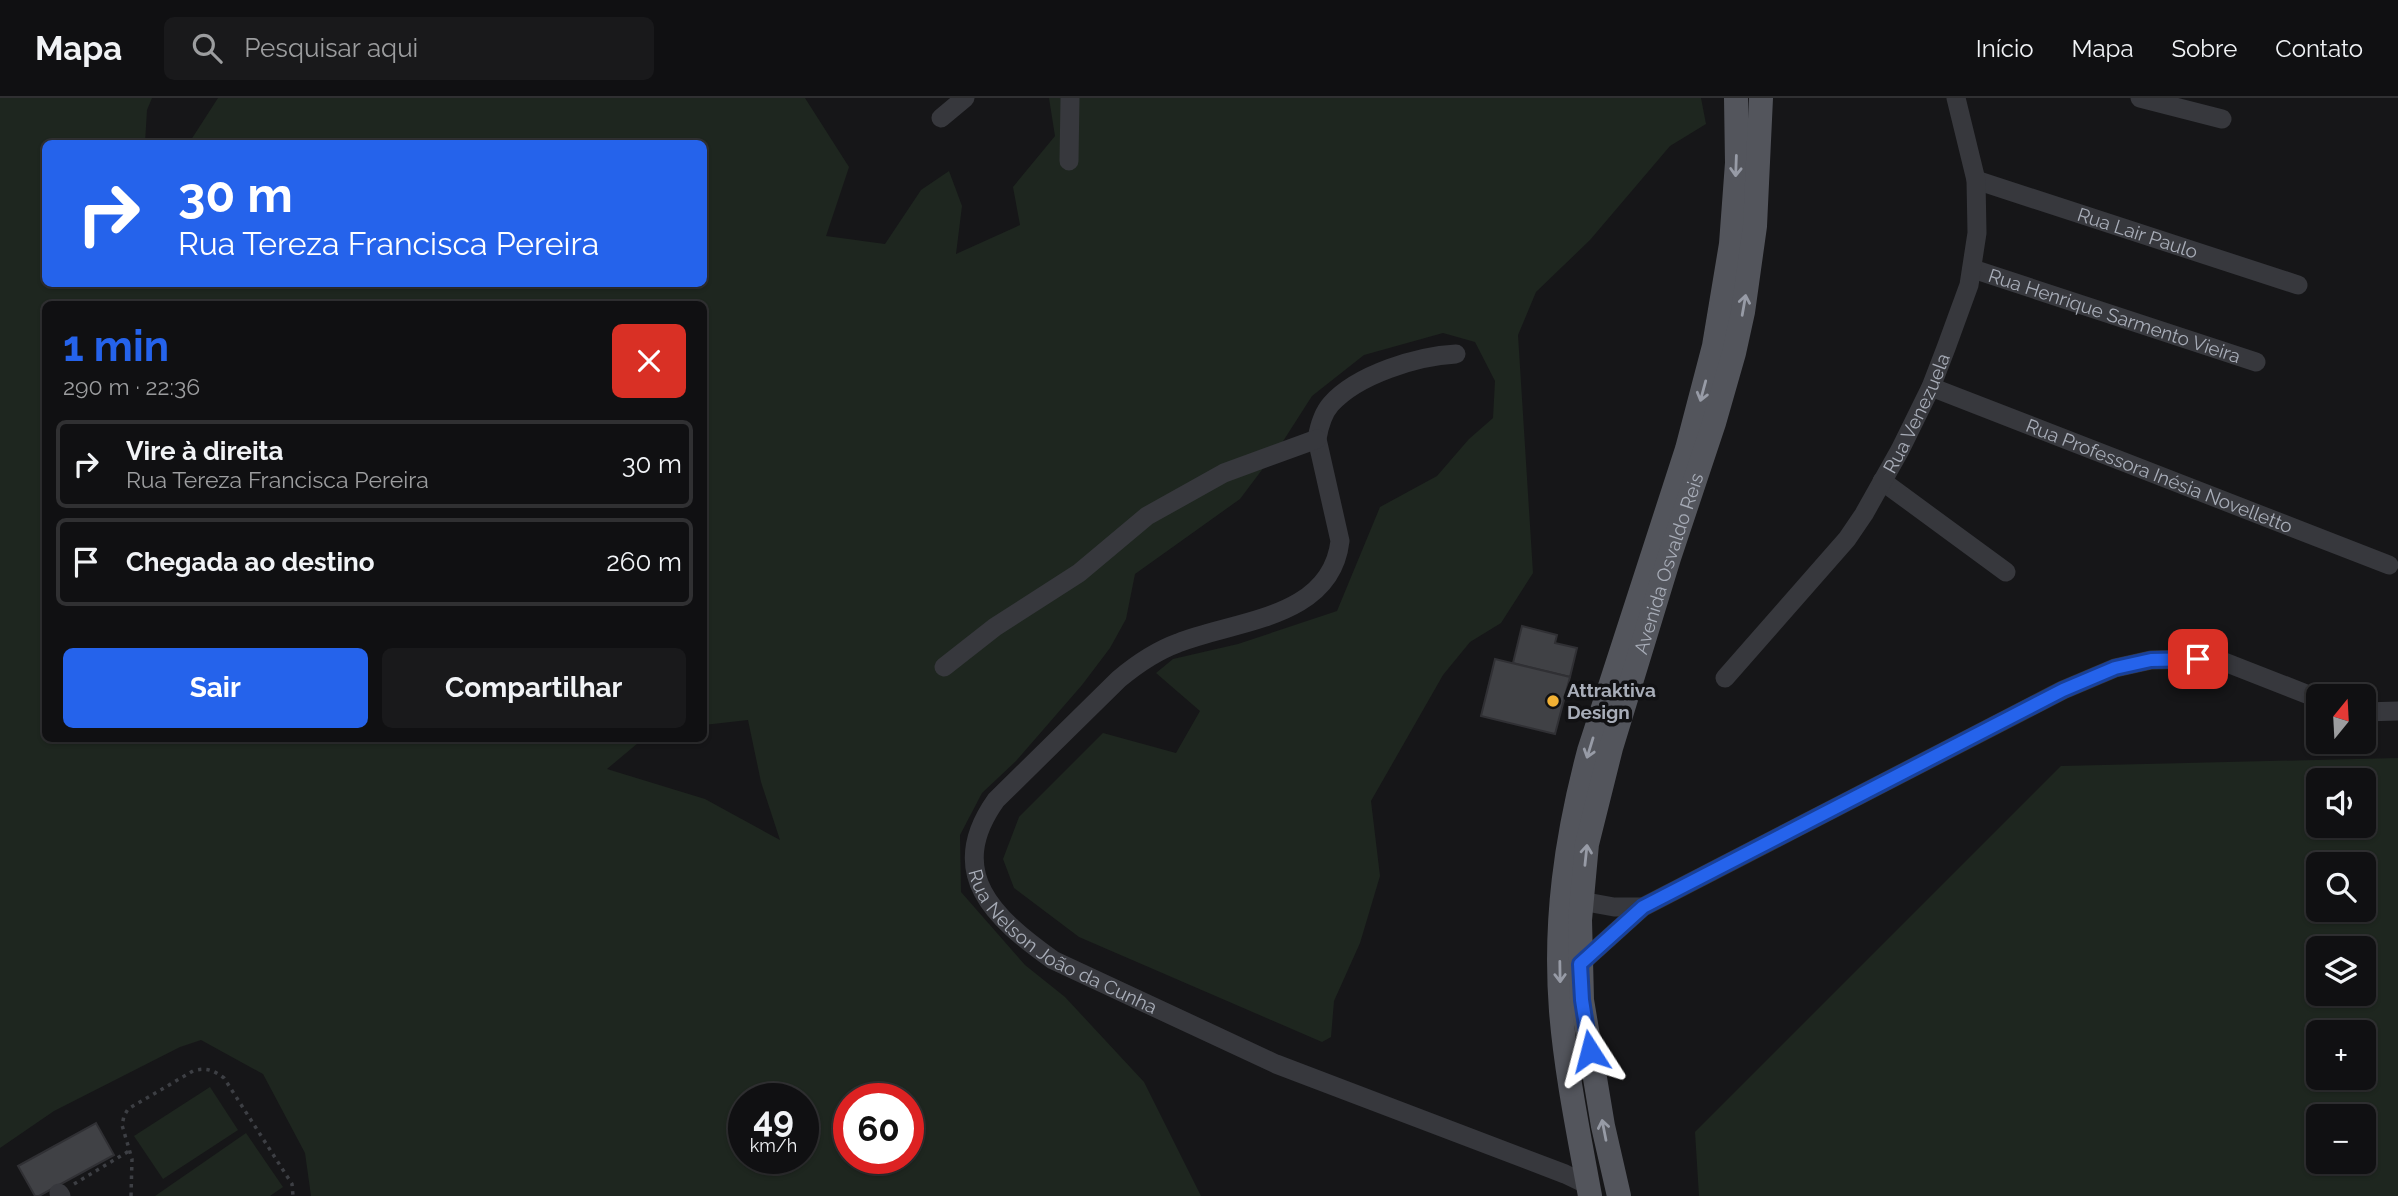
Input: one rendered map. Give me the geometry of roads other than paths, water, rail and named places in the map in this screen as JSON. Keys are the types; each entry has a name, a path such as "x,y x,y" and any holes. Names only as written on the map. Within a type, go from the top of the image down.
{"main road":[{"name":"Avenida Osvaldo Reis","path":"1589,1190 1568,1070 1561,1010 1560,900 1566,850 1589,751 1687,449 1714,346 1731,244 1737,163 1736,98"},
{"name":"Avenida Osvaldo Reis","path":"1619,1196 1603,1126 1582,1000 1581,901 1587,844 1603,774 1734,353 1755,226 1761,98"}],"street":[{"path":"942,118 965,98"},
{"path":"1069,161 1070,98"},
{"name":"Rua Venezuela","path":"1725,678 1847,539 1882,481 1931,387 1973,269 1977,233 1976,180 1956,98"},
{"path":"2140,98 2221,119"},
{"name":"Rua Lair Paulo","path":"1976,180 2298,285"},
{"name":"Rua Henrique Sarmento Vieira","path":"1973,269 2256,362"},
{"path":"944,667 995,627 1079,573 1147,516 1224,473 1317,439 1320,425 1331,404 1371,376 1431,355 1456,354"},
{"name":"Rua Professora Inésia Novelletto","path":"1931,387 2389,565"},
{"name":"Rua Nelson João da Cunha","path":"1317,439 1340,541 1338,557 1329,575 1314,592 1287,608 1268,617 1160,650 1119,679 996,800 982,819 975,839 973,857 979,881 987,899 1002,920 1053,960 1276,1064 1553,1169 1589,1190"},
{"path":"1882,481 2006,572"},
{"path":"1580,964 1643,907 2063,690 2115,668 2151,660 2222,661 2306,694"},
{"path":"2376,712 2398,711"},
{"path":"1581,901 1614,907 1643,907"}],"place":[{"name":"Attraktiva Design","path":"1553,701"}]}
